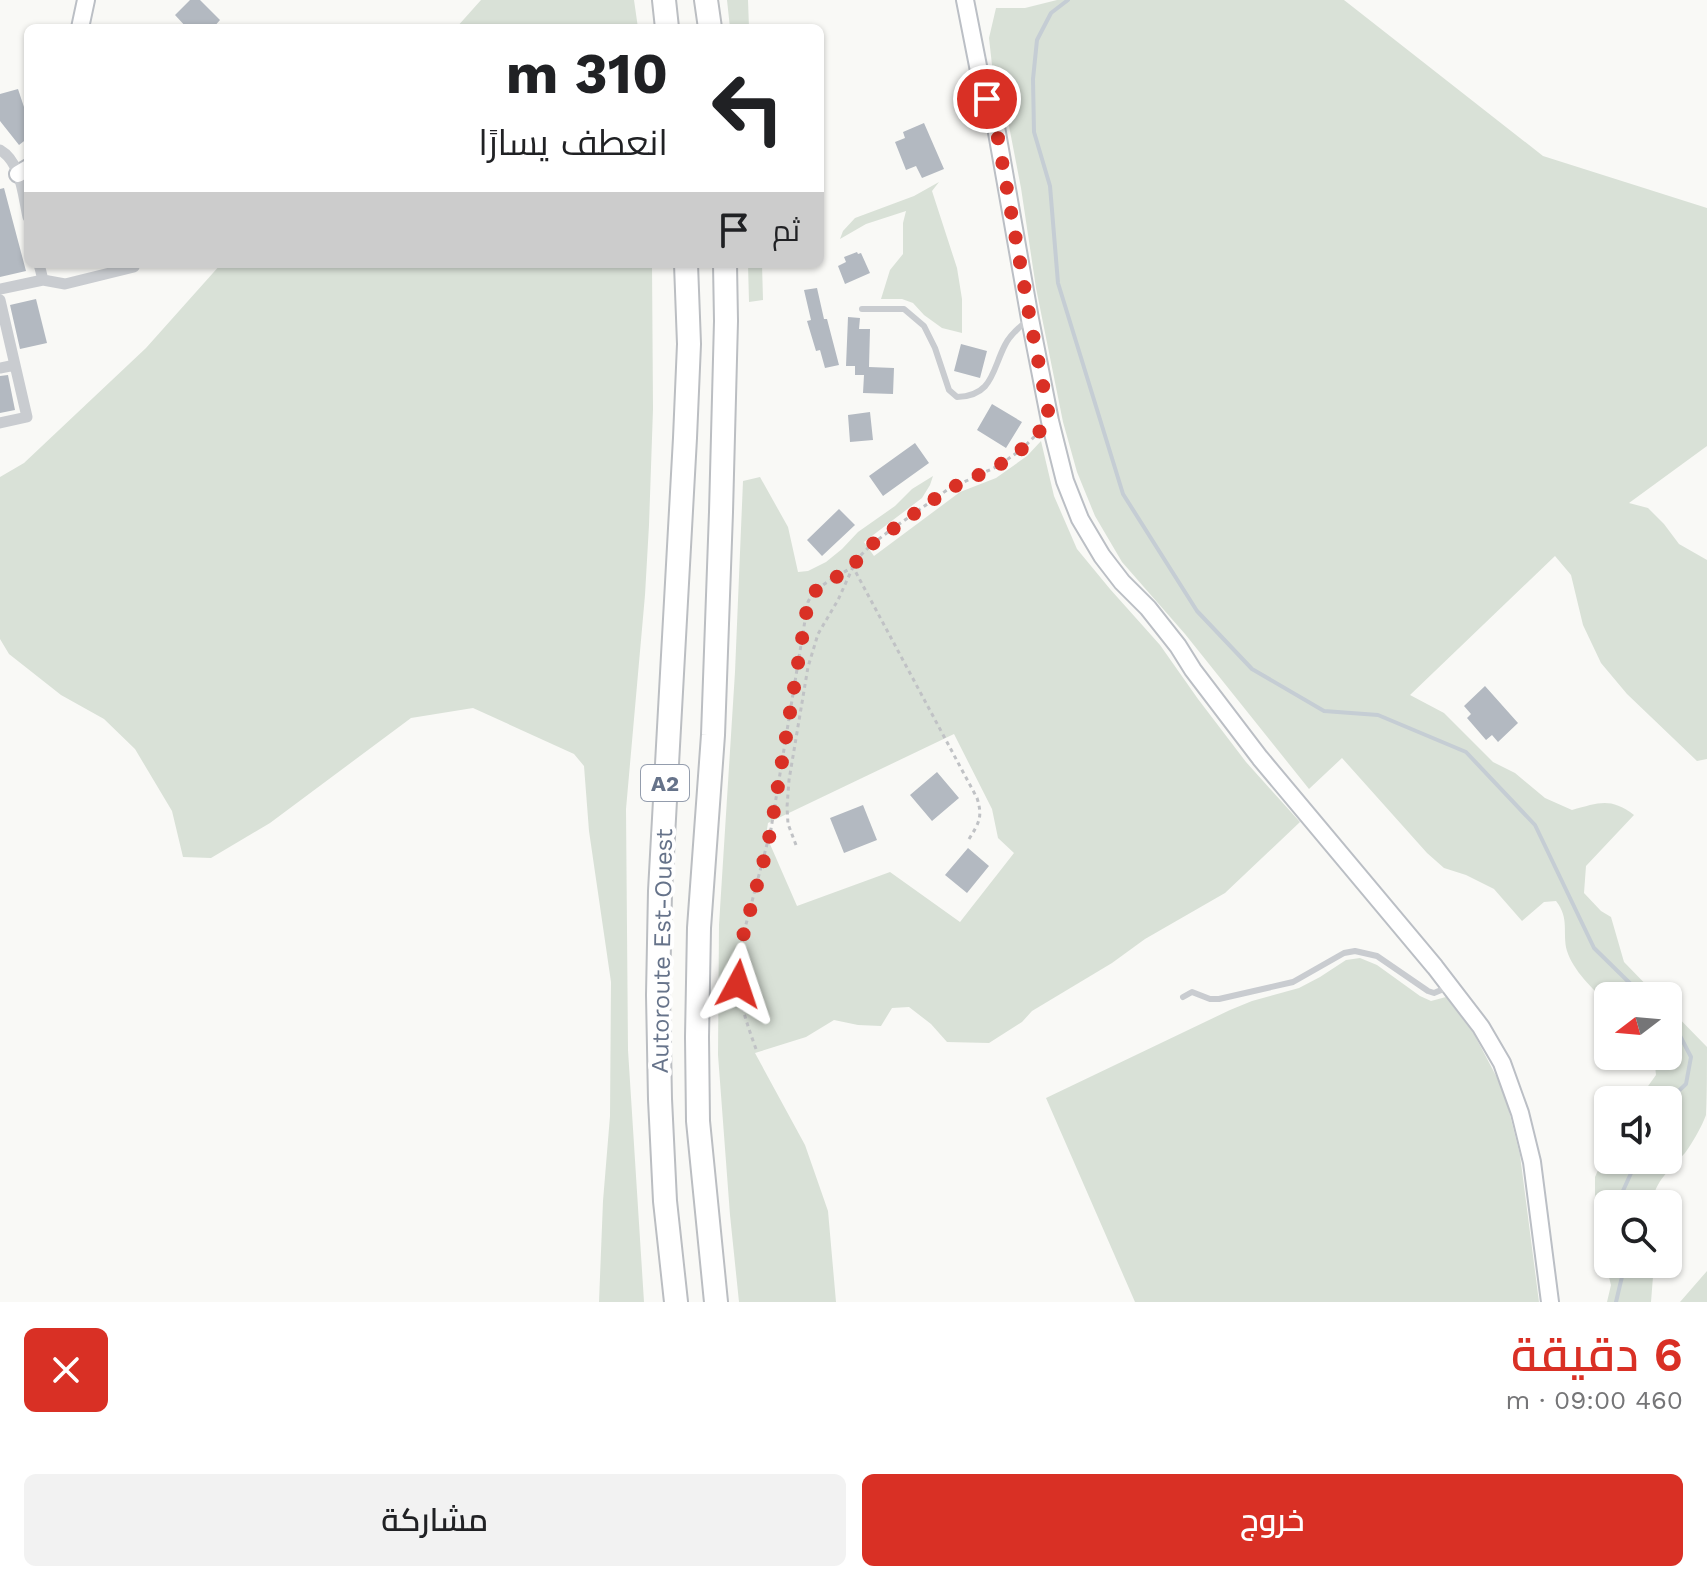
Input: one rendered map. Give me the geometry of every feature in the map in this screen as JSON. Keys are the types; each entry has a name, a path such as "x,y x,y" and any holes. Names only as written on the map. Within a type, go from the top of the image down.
{"highway":[{"path":"664,0 667,24"},
{"path":"706,0 709,24"},
{"name":"Autoroute Est-Ouest","path":"676,1302 665,1201 658,995 660,891 689,344 686,268"},
{"name":"Autoroute Est-Ouest","path":"716,1302 698,1121 697,1037 699,928 713,735 725,268"}],"street":[{"path":"81,24 86,0"},
{"path":"965,0 979,71 996,127 1050,421 1065,481 1080,519 1102,556 1168,634 1260,758 1481,1027 1502,1063 1520,1113 1532,1162 1550,1302"},
{"path":"0,150 23,171"},
{"path":"40,268 43,280"},
{"path":"0,289 43,280 65,284 130,268"},
{"path":"0,300 27,417 0,423"},
{"path":"0,368 15,365"}],"lane":[{"path":"862,309 904,309 924,326 949,390 957,397 968,397 985,388 996,370 1005,344 1030,319"},
{"path":"1183,997 1192,992 1219,999 1293,982 1344,953 1355,951 1377,956 1428,991 1434,993 1450,986"}],"path":[{"path":"796,845 788,824 787,807 808,667 818,634 853,567 871,545 888,532 947,490 998,466 1021,450 1050,421"},
{"path":"853,567 977,798 981,809 979,823 969,839"},
{"path":"756,1049 744,1016 737,967 771,829 808,602 820,587 853,567"}],"shaded area":[{"path":"481,0 634,0 637,24 460,24"},
{"path":"727,0 748,0 749,24 730,24"},
{"path":"1057,0 1344,0 1543,156 1707,208 1707,446 1629,503 1648,508 1679,544 1707,560 1707,759 1697,761 1627,694 1601,663 1583,625 1571,575 1555,556 1410,695 1444,713 1493,762 1515,773 1545,798 1572,810 1611,804 1634,815 1586,866 1584,893 1611,917 1624,962 1643,982 1594,982 1594,990 1567,951 1563,914 1556,901 1544,902 1522,921 1494,889 1444,868 1427,853 1342,758 1309,789 1185,634 1122,562 1095,516 1077,472 1063,422 1036,288 1009,126 992,65 989,38 996,8 1025,8"},
{"path":"939,182 932,191 957,268 962,299 962,333 942,328 913,303 902,299 881,299 890,270 903,254 906,211 866,224 840,239 855,218 914,196"},
{"path":"217,268 652,268 653,409 649,525 626,809 628,1050 644,1302 599,1302 610,1116 611,982 589,831 584,766 574,754 473,708 411,718 270,823 211,858 183,857 172,811 135,749 104,719 61,695 9,654 0,639 0,477 24,463 146,348"},
{"path":"748,268 762,268 763,300 749,302"},
{"path":"1041,441 1054,496 1077,549 1160,645 1246,762 1300,822 1225,893 1145,939 1112,963 1032,1011 1022,1022 989,1043 947,1042 931,1024 909,1007 892,1008 881,1026 834,1020 806,1037 755,1053 805,1145 828,1211 836,1302 739,1302 718,1055 719,925 743,481 760,477 788,527 798,572 808,571 826,562 858,532 933,476 922,498 864,542 874,556 960,492 996,478 1027,456","holes":["954,734 992,809 998,838 1014,853 960,922 890,872 797,906 766,835 768,823"]},
{"path":"1360,958 1377,965 1431,1001 1446,997 1474,1034 1504,1091 1520,1155 1539,1302 1135,1302 1046,1098 1230,1010 1299,988 1346,960"},
{"path":"1682,1021 1707,1047 1706,1115 1682,1156 1682,1086 1648,1086 1656,1075 1655,1070 1682,1070"},
{"path":"1596,1174 1666,1174 1657,1190 1595,1190"},
{"path":"1707,1271 1707,1302 1680,1302"},
{"path":"1609,1278 1653,1278 1651,1302 1607,1302 1611,1285"}],"building":[{"path":"190,0 200,0 220,20 216,24 183,24 175,15"},
{"path":"18,89 24,107 24,141 19,145 0,121 0,94"},
{"path":"924,123 944,169 922,178 916,166 906,170 895,142 905,138 903,132"},
{"path":"4,188 26,271 0,277 0,189"},
{"path":"861,253 870,273 845,284 838,266 846,262 844,257"},
{"path":"817,288 839,365 825,368 807,321 811,320 804,290"},
{"path":"36,299 47,343 20,349 10,305"},
{"path":"848,317 860,318 859,329 870,329 869,367 894,368 893,394 863,393 864,375 855,375 855,366 846,366"},
{"path":"961,344 987,351 980,378 954,371"},
{"path":"8,375 15,410 0,413 0,376"},
{"path":"992,404 1022,422 1006,448 977,430"},
{"path":"870,412 873,440 850,442 848,415"},
{"path":"915,443 929,463 883,496 869,476"},
{"path":"839,509 855,525 822,556 807,540"},
{"path":"1485,686 1518,723 1498,742 1492,735 1486,740 1467,718 1471,714 1464,706"},
{"path":"937,772 959,798 932,821 910,795"},
{"path":"863,805 877,840 844,853 830,818"},
{"path":"968,848 989,866 967,893 945,875"}],"waterway":[{"path":"1068,0 1051,13 1037,40 1033,79 1034,132 1050,186 1058,283 1123,494 1197,611 1252,669 1324,711 1378,715 1466,752 1535,825 1594,948 1629,982"},
{"path":"1682,1040 1691,1057 1686,1084 1682,1088"},
{"path":"1623,1190 1631,1174"},
{"path":"1616,1302 1622,1278"}],"route":[{"path":"738,984 739,951 771,829 811,595 853,567 871,545 947,490 998,466 1021,450 1050,421 996,127 987,99"}]}
